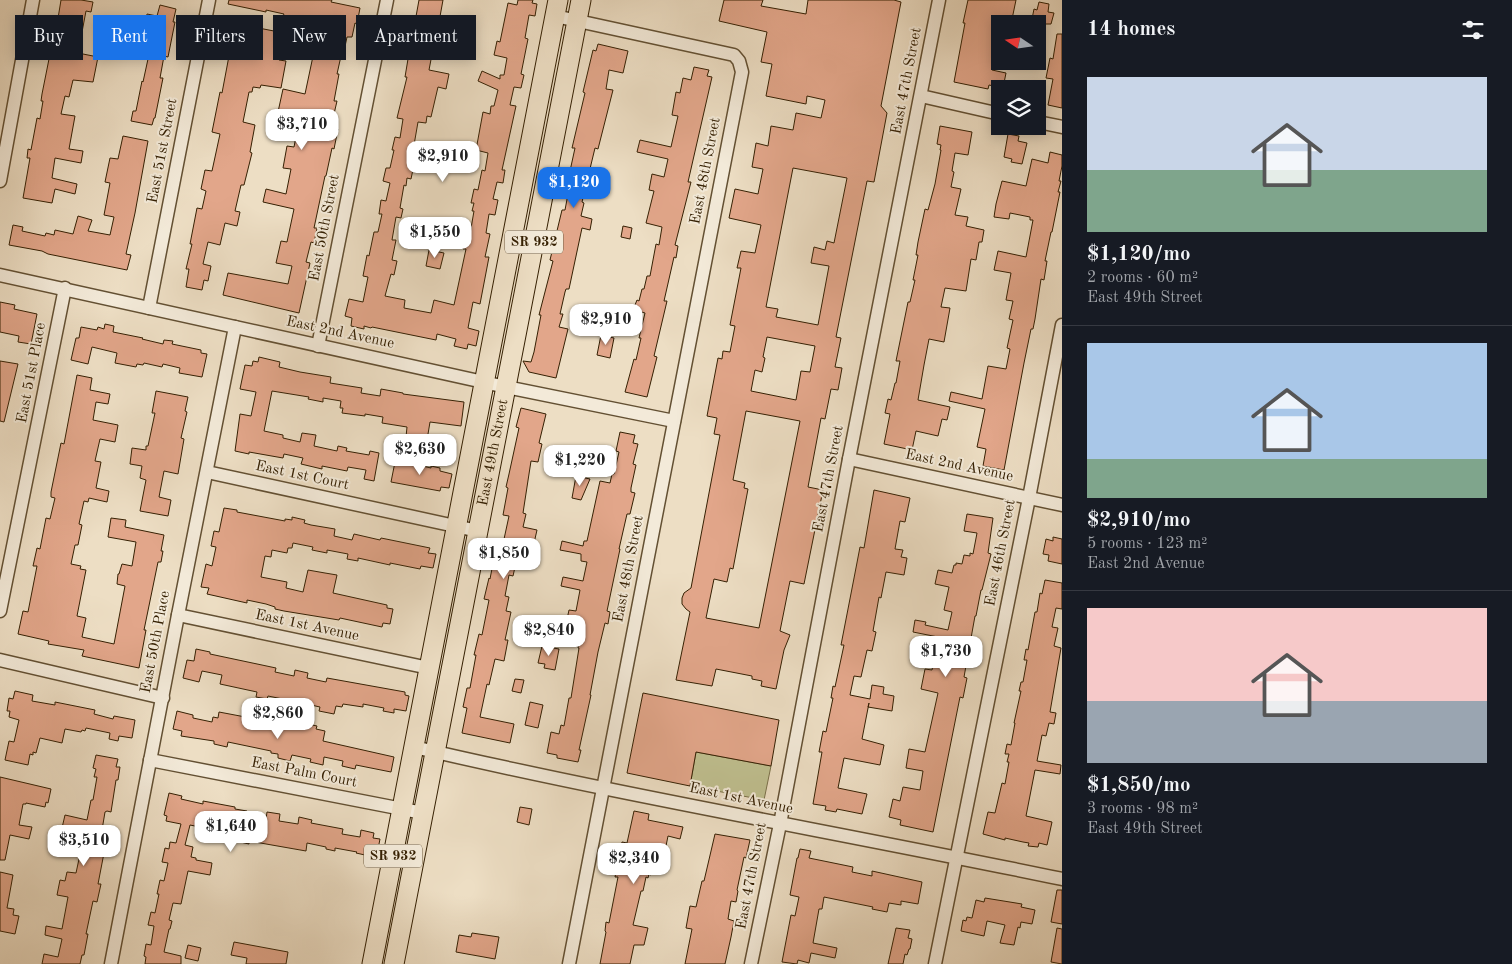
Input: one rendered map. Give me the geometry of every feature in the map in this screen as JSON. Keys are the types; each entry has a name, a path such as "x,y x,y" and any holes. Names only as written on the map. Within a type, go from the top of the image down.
{"main road":[{"name":"East 49th Street","path":"394,964 581,0"},
{"name":"East 49th Street","path":"372,964 557,8"}],"street":[{"path":"0,181 33,0"},
{"name":"East 51st Street","path":"150,308 208,0"},
{"name":"East 50th Street","path":"318,346 387,0"},
{"name":"East 47th Street","path":"751,964 780,824 939,0"},
{"path":"557,8 577,21"},
{"name":"East 48th Street","path":"569,964 742,72 739,61 734,55 577,21"},
{"path":"921,96 991,112"},
{"path":"1046,124 1062,127"},
{"name":"East 2nd Avenue","path":"0,275 506,387 674,421"},
{"name":"East 51st Place","path":"0,611 65,288"},
{"name":"East 46th Street","path":"934,964 1029,498 1062,325"},
{"name":"East 50th Place","path":"111,964 235,327"},
{"name":"East 2nd Avenue","path":"849,459 1062,505"},
{"name":"East 1st Court","path":"207,472 478,531"},
{"name":"East 1st Avenue","path":"178,615 429,668"},
{"path":"0,660 163,698"},
{"name":"East 1st Avenue","path":"414,747 780,824 1062,879"},
{"name":"East Palm Court","path":"150,760 423,813"}],"green space":[{"path":"696,752 771,766 764,800 690,786"}],"building":[{"path":"61,0 93,2 91,12 86,11 83,27 83,15 59,15"},
{"path":"229,0 332,0 331,2 360,8 359,15 356,15 356,24 352,37 347,37 346,42 346,15 284,15 266,10 266,12 228,4"},
{"path":"419,0 443,0 440,15 416,15"},
{"path":"518,0 533,0 532,3 537,4 535,16 529,15 525,38 528,39 521,74 524,75 521,88 514,87 510,105 516,106 502,170 505,170 503,183 497,182 493,199 498,200 495,215 489,214 486,233 490,234 485,257 489,257 480,304 473,302 468,328 479,331 476,346 468,344 467,349 454,346 456,339 437,334 436,340 372,327 364,326 364,329 351,326 352,318 345,316 349,299 363,302 368,277 363,276 367,255 369,256 374,232 378,232 382,214 379,214 381,200 386,201 390,183 383,181 386,168 390,168 395,137 400,138 403,119 397,118 407,77 405,77 408,60 431,60 429,70 449,74 446,89 438,87 431,117 427,116 426,123 418,122 414,145 422,146 419,161 415,160 411,179 407,178 406,186 404,185 400,208 403,209 401,218 396,217 392,240 396,240 392,260 397,261 394,275 391,274 385,296 405,300 404,308 431,313 434,300 454,305 466,249 463,249 466,234 470,234 474,211 472,211 474,203 471,203 474,189 478,190 482,170 485,171 488,153 476,150 483,112 490,114 491,106 494,106 498,90 478,81 482,71 500,79 500,75 504,75 507,58 494,55 497,41 500,42 508,3 517,5"},
{"path":"724,0 763,0 761,6 806,14 808,0 894,0 901,2 881,106 887,113 874,182 867,181 836,337 841,338 835,367 842,368 838,390 831,389 825,419 821,418 808,487 823,490 804,584 790,581 780,631 790,635 784,650 776,689 761,686 762,681 752,679 752,676 716,669 712,686 676,680 690,612 682,604 682,598 684,593 691,588 720,435 714,434 717,418 707,416 718,358 722,359 723,351 730,352 735,326 730,325 741,268 737,268 741,251 755,253 761,225 729,218 735,189 758,194 763,169 752,167 756,143 768,146 771,126 793,130 796,113 821,118 825,100 807,96 806,104 766,96 772,64 761,62 767,32 719,21","holes":["793,168 847,178 834,243 827,241 825,250 814,247 811,263 829,266 818,325 776,317 778,309 766,307","767,337 815,346 810,372 801,371 796,400 751,391 755,370 762,372 765,358 763,357","746,411 800,421 759,628 706,618 714,579 727,582 730,568 733,569 748,489 744,488 745,483 733,480"]},
{"path":"968,0 1016,0 1013,15 991,15 991,70 1006,73 1005,80 991,80 991,85 989,85 988,89 954,82 965,23 963,23"},
{"path":"1039,2 1049,4 1048,12 1054,13 1051,24 1046,24 1046,15 1033,15 1034,9 1037,10"},
{"path":"160,5 176,9 168,57 166,56 166,15 157,15"},
{"path":"263,29 273,31 273,60 286,61 281,88 261,85 260,88 253,87 252,92 249,92 243,122 255,125 250,152 252,153 244,185 241,185 235,211 240,212 237,226 225,223 220,245 208,242 203,264 211,266 208,281 204,280 202,290 186,287 189,269 186,269 197,208 202,209 206,191 201,189 205,170 212,171 220,134 212,132 220,92 222,93 228,60 263,60"},
{"path":"1057,34 1062,34 1062,108 1048,105 1053,79 1046,78 1050,58 1053,59"},
{"path":"598,44 628,51 623,73 609,70 606,89 613,90 598,149 595,148 582,202 584,203 581,216 592,219 590,230 582,228 569,289 566,289 560,314 563,314 559,327 568,329 556,378 529,372 523,361 531,362 534,352 541,315 539,315 553,261 550,260 562,210 565,210 568,194 565,194 575,148 572,148 585,93 583,92 593,50 596,51"},
{"path":"83,54 93,56 93,60 97,60 93,82 73,80 69,97 65,96 61,114 75,116 69,149 83,151 81,163 55,158 52,178 77,184 75,194 55,189 52,203 23,198 30,158 27,158 28,149 31,150 37,118 40,119 43,101 41,101 49,60 83,60"},
{"path":"148,60 163,60 160,78 163,78 152,125 131,121 133,111 136,111"},
{"path":"312,60 340,60 334,101 337,101 331,127 338,129 325,176 314,228 317,228 314,243 311,242 306,262 310,263 299,313 223,295 228,273 288,284 292,266 276,263 281,241 287,242 294,209 263,202 266,189 286,194 291,169 283,168 287,146 294,147 300,116 278,112 283,89 305,94"},
{"path":"694,67 709,70 707,76 712,77 688,182 691,182 675,245 678,246 676,258 674,257 664,301 667,301 654,356 657,357 647,397 625,392 634,359 636,360 645,313 634,310 635,305 637,300 639,301 642,289 644,289 647,276 650,276 656,244 659,245 662,227 646,223 654,191 649,190 652,174 664,177 668,159 637,152 640,140 671,147 678,116 672,115 676,92 680,93 683,78 691,80"},
{"path":"940,126 972,132 968,155 955,153 951,187 961,189 955,215 968,217 966,226 984,230 982,242 979,242 976,260 971,259 966,291 945,288 941,307 950,308 944,342 929,339 918,400 950,407 947,420 942,419 938,436 916,431 912,450 884,444 890,414 885,413 888,399 891,400 896,383 900,361 896,361 908,302 910,302 915,280 913,280 918,255 916,255 925,209 928,210 935,184 941,150 941,145 937,144"},
{"path":"1008,135 1019,136 1018,141 1027,143 1022,164 1011,162 1012,159 1004,157"},
{"path":"123,136 148,141 126,254 131,255 127,270 9,245 13,225 23,227 22,231 45,236 46,233 54,235 55,230 73,234 78,216 92,220 88,231 110,235 114,217 104,215 110,183 105,182 110,158 118,159"},
{"path":"1050,152 1062,155 1059,181 1061,181 1058,192 1060,192 1045,261 1047,261 1044,280 1041,279 1035,319 1024,363 1004,470 983,466 986,449 977,447 985,409 949,401 951,392 982,399 988,366 1006,369 1010,349 1007,348 1013,320 1009,319 1013,301 1006,300 1011,273 994,270 998,251 1026,257 1033,220 1030,220 1030,217 1010,213 1009,219 994,217 996,204 1002,181 1026,186 1032,159 1048,163"},
{"path":"623,226 632,228 630,239 621,237"},
{"path":"429,250 444,253 440,269 426,266"},
{"path":"0,302 15,305 14,309 37,314 31,344 18,342 19,336 0,332"},
{"path":"105,324 114,326 113,332 163,344 164,340 173,341 172,344 201,350 201,353 207,354 202,377 179,373 180,368 163,364 162,367 144,363 143,365 137,364 136,367 115,363 117,353 92,347 88,364 71,360 76,338 79,338 81,327 97,330 98,327 104,329"},
{"path":"601,335 614,338 610,358 597,355"},
{"path":"259,357 280,362 279,367 331,377 330,383 362,388 361,393 380,396 381,389 403,394 464,402 461,426 430,422 427,440 406,437 407,427 382,423 383,417 342,413 343,408 340,408 341,401 323,398 323,402 308,399 309,397 272,391 264,431 283,435 283,438 300,442 302,433 316,435 314,446 337,451 338,446 347,448 346,451 369,455 370,451 379,453 374,481 364,479 366,470 348,467 347,471 322,466 322,469 301,464 303,458 284,454 283,458 235,451 240,414 251,416 256,392 240,389 245,365 252,366 253,361 258,362"},
{"path":"0,361 18,364 4,422 0,421"},
{"path":"77,375 92,378 90,390 110,394 108,404 96,402 93,420 118,425 115,442 100,439 95,461 101,462 96,488 109,491 107,502 89,498 88,502 84,501 79,524 82,525 78,545 75,545 71,564 81,566 80,569 86,570 77,616 86,618 82,637 114,644 125,586 117,584 118,574 122,564 132,566 136,542 108,537 111,518 126,520 125,527 164,535 161,562 158,562 144,630 146,630 139,668 82,656 84,650 48,644 49,641 18,634 23,611 28,612 37,566 33,566 37,548 40,549 46,518 50,519 55,498 51,497 51,492 61,443 64,444"},
{"path":"156,391 188,397 185,411 187,412 181,438 184,439 178,474 164,471 159,497 171,500 168,516 140,511 146,480 140,478 142,466 130,464 132,448 146,450 146,446 148,446 155,413 152,413"},
{"path":"521,408 546,414 539,443 542,444 538,462 531,461 523,513 526,514 523,527 537,530 532,552 519,549 513,576 509,575 505,596 509,597 506,611 511,612 505,640 508,640 504,661 495,659 480,717 514,724 510,743 462,733 467,708 463,707 467,688 470,688 476,655 474,655 479,634 482,635 489,600 484,599 494,558 498,559 501,553 509,516 503,515 508,488 506,487 519,428 516,427"},
{"path":"620,432 635,435 633,443 638,444 633,464 636,465 631,488 631,492 635,493 630,514 627,514 619,549 607,611 610,612 608,624 605,623 598,652 578,762 557,758 557,755 547,753 551,732 559,734 561,725 564,726 569,698 571,698 580,637 556,632 558,622 566,624 569,610 576,611 580,590 561,586 563,577 583,581 587,562 581,561 581,554 560,550 562,541 583,546 584,541 587,541 600,481 610,483 612,474 614,474 619,452 616,451"},
{"path":"396,457 411,460 410,463 440,468 440,471 452,474 449,488 441,487 440,491 391,482"},
{"path":"576,476 590,479 581,500 572,498"},
{"path":"874,490 910,498 905,522 900,521 895,549 903,550 901,557 907,558 904,575 886,572 881,598 879,597 873,631 876,632 872,651 867,650 861,677 854,676 850,695 870,699 872,685 884,687 883,694 894,696 892,711 868,707 862,739 884,745 880,765 844,758 838,788 867,794 862,814 837,809 836,812 825,810 826,806 813,804 822,752 819,752 823,731 826,732 833,698 831,698 833,686 835,687 844,645 841,645 860,547 864,548"},
{"path":"224,508 285,521 285,519 292,520 292,517 305,520 304,523 335,529 334,536 352,540 354,534 430,548 428,553 436,554 433,568 421,566 420,569 390,563 390,565 358,558 358,561 347,559 348,554 327,550 327,553 312,550 313,547 293,543 292,548 288,548 287,553 272,550 271,557 265,556 261,577 287,582 286,588 303,592 308,570 337,575 333,593 387,605 387,608 393,609 390,624 383,623 382,627 340,618 339,620 284,611 266,604 247,600 247,603 207,594 209,588 201,587 206,564 212,566 216,547 211,546 214,531 219,532"},
{"path":"967,514 993,518 988,553 991,554 975,616 964,677 967,678 963,698 960,697 933,832 900,825 901,820 889,817 893,799 900,801 903,787 920,790 923,771 906,768 909,749 925,752 938,693 921,689 925,669 932,670 938,637 913,632 915,620 926,622 925,625 948,630 952,612 944,610 949,587 935,584 938,570 952,573 956,563 962,564 964,555 970,556 970,553 973,554 977,533 964,531"},
{"path":"1053,537 1062,539 1062,564 1048,561 1049,555 1043,554 1046,539 1053,541"},
{"path":"1045,580 1062,583 1062,609 1056,608 1052,627 1058,628 1054,646 1061,648 1050,712 1056,713 1054,724 1049,723 1046,736 1042,735 1037,761 1061,765 1060,774 1035,770 1026,816 1052,822 1047,845 1039,843 1038,847 1028,846 1029,843 1005,838 1005,840 983,834 988,812 995,813 1002,783 1005,784 1009,754 1005,754 1007,744 1011,745 1021,691 1019,691 1021,682 1023,682 1027,660 1024,660 1026,649 1028,650 1035,612 1037,612 1040,593 1042,594"},
{"path":"542,646 559,649 555,670 544,668 545,664 538,663"},
{"path":"196,649 210,652 210,654 276,668 275,672 294,676 295,670 308,673 307,678 326,682 327,678 405,692 405,695 409,696 406,711 394,709 394,713 383,711 384,708 363,704 363,707 343,704 342,707 336,706 334,714 319,711 320,707 302,703 268,696 267,699 256,697 257,692 220,684 222,675 202,671 199,682 183,678 187,660 194,661"},
{"path":"515,679 524,680 521,693 512,691"},
{"path":"15,691 33,695 32,701 55,705 55,702 95,710 94,714 113,719 114,716 135,720 132,738 119,736 118,741 109,739 110,733 86,728 85,731 82,730 81,732 65,729 62,743 40,738 36,753 30,754 28,765 5,760 9,741 14,742 19,720 9,717 10,711 7,711 9,698 13,699"},
{"path":"643,693 779,720 771,766 696,752 690,786 627,773"},
{"path":"530,702 543,705 538,728 525,725"},
{"path":"177,711 193,715 193,718 212,722 213,717 218,718 219,712 277,723 285,724 286,719 317,726 316,729 325,731 323,741 394,757 391,772 356,765 355,769 342,766 343,761 324,757 323,765 310,762 311,759 292,755 290,761 278,758 278,754 271,753 271,751 228,742 227,747 214,744 214,741 181,736 182,731 173,729"},
{"path":"96,755 118,759 116,767 120,767 111,812 105,812 102,830 106,831 102,852 104,853 98,884 101,884 97,902 93,901 84,955 82,955 80,964 42,964 44,954 58,957 62,939 45,935 46,926 62,929 68,897 57,895 60,880 65,881 67,872 76,873 82,845 64,840 66,829 62,828 65,815 87,820 97,777 94,777 96,769 93,768"},
{"path":"0,777 51,789 48,803 46,802 45,807 23,804 19,825 32,827 29,839 10,835 5,860 0,860"},
{"path":"169,793 182,796 181,799 203,804 203,801 235,807 235,809 247,811 247,815 266,819 267,812 280,814 279,821 298,824 299,817 312,820 311,823 343,829 342,834 360,837 361,830 374,833 373,838 380,839 377,854 366,852 365,855 335,848 335,851 307,843 306,851 249,841 249,844 223,838 224,832 190,825 185,845 193,847 191,857 196,858 196,860 212,863 210,875 188,871 181,904 173,903 169,920 172,921 164,952 181,956 181,964 145,964 146,944 151,945 154,926 148,925 151,912 155,913 160,880 164,881 168,863 162,862 165,848 169,849 170,842 176,843 181,824 166,821 167,816 164,815"},
{"path":"520,807 532,809 529,825 517,822"},
{"path":"634,811 649,814 648,820 683,827 680,839 668,836 663,861 654,860 651,875 649,874 648,878 646,877 643,891 641,891 633,925 648,928 644,945 634,945 630,964 600,964 606,922 609,923 618,877 615,877 622,842 627,843"},
{"path":"715,834 750,840 746,858 744,857 736,902 731,901 728,919 734,921 725,964 685,964 692,929 686,928 690,906 696,907"},
{"path":"800,849 811,851 809,858 853,867 852,872 872,876 872,871 922,882 918,904 901,901 901,905 889,903 887,912 872,909 873,907 824,897 822,909 819,909 813,943 837,948 835,958 811,953 809,963 798,960 797,964 782,962 791,915 795,916 799,897 790,895"},
{"path":"0,872 13,875 7,908 14,909 13,915 19,916 15,934 0,931"},
{"path":"1057,890 1062,890 1062,924 1051,922"},
{"path":"985,898 1022,904 1021,907 1035,910 1032,924 1021,922 1020,928 1018,927 1014,945 1000,943 1005,925 987,921 984,936 961,931 963,920 966,921 967,917 972,918 976,900 984,902"},
{"path":"896,928 910,930 908,938 912,939 910,949 907,955 905,954 903,964 888,964"},
{"path":"1057,928 1062,929 1062,964 1051,962"},
{"path":"472,933 499,937 495,959 456,952 459,935 471,937"},
{"path":"234,942 288,952 286,964 246,964 247,958 231,955"},
{"path":"188,945 201,948 198,961 185,958"}]}
